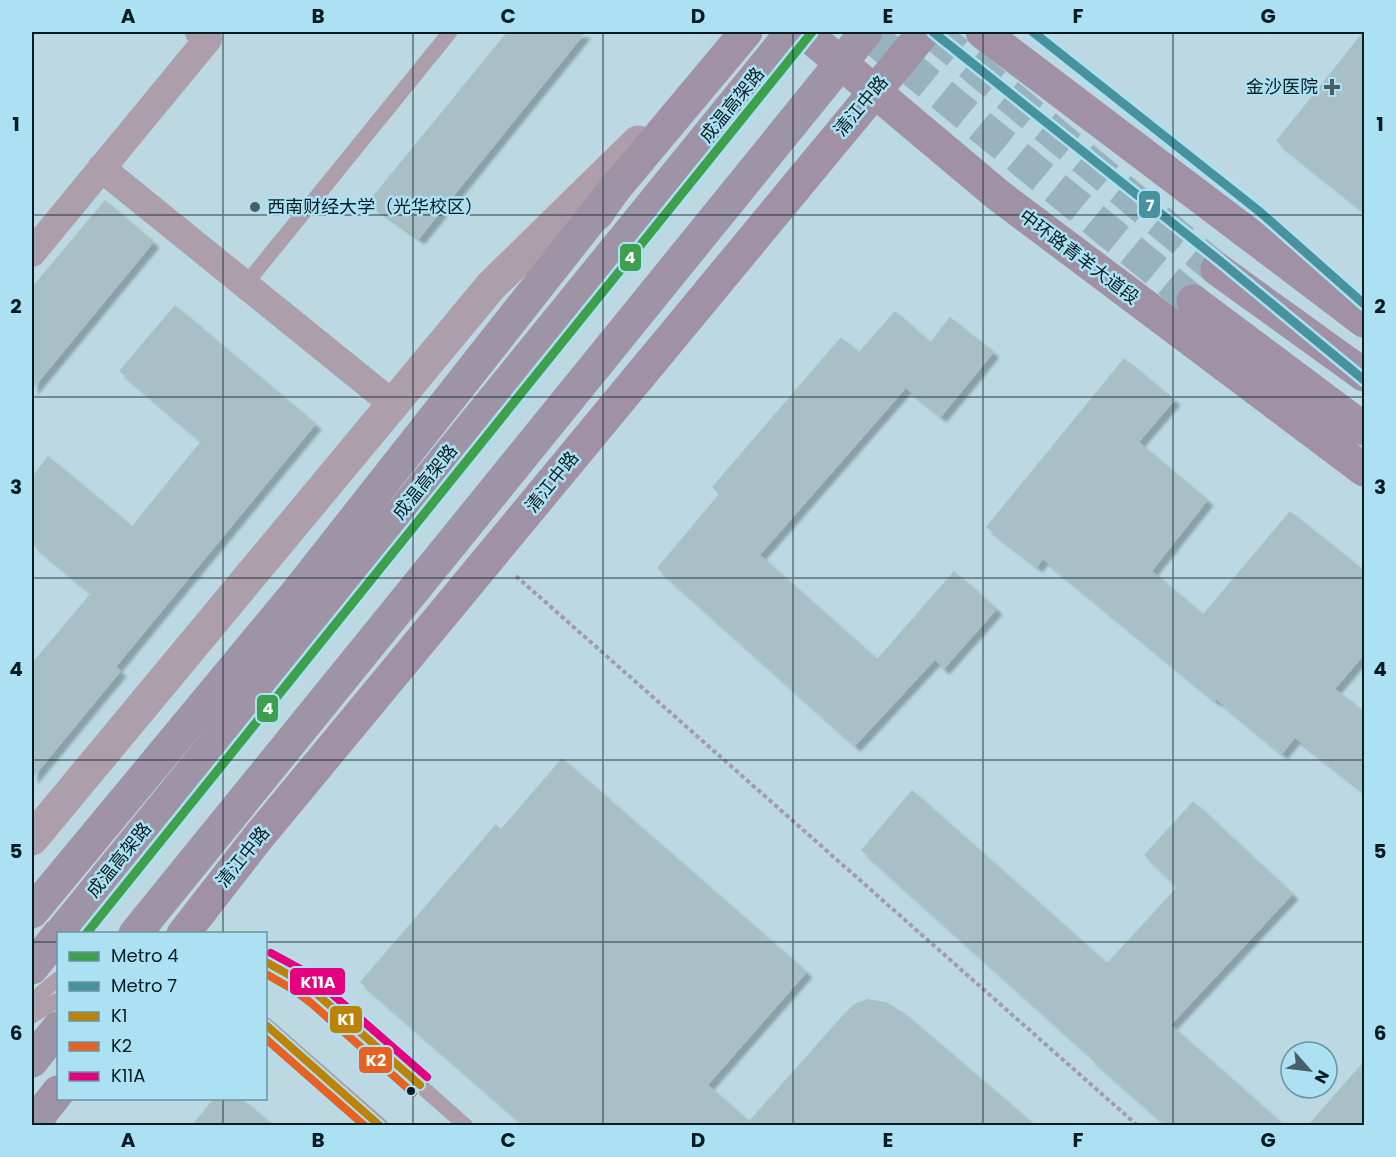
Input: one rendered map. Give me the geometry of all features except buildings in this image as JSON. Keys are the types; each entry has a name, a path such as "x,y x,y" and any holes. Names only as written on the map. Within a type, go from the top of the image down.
{"highway":[{"name":"成温高架路","path":"61,932 792,32"},
{"path":"136,932 866,32"},
{"path":"32,912 298,591 614,191"},
{"name":"成温高架路","path":"32,968 57,937"},
{"path":"32,1061 57,1029"}],"main road":[{"path":"32,925 459,405 614,191 746,32"},
{"name":"中环路青羊大道段","path":"804,32 998,195 1365,470"},
{"name":"清江中路","path":"184,932 256,840 924,32"},
{"path":"982,32 1365,321"},
{"path":"1217,269 1365,375"},
{"path":"1192,301 1365,429"}],"street":[{"path":"32,253 207,34"},
{"path":"32,839 491,286 725,57"},
{"path":"101,168 394,405"}],"lane":[{"path":"245,285 450,32"},
{"path":"267,963 318,994 466,1125"},
{"path":"32,1004 57,980"},
{"path":"32,1016 57,1000"},
{"path":"267,1026 381,1125"}],"path":[{"path":"492,555 1138,1125"}],"tunnel":[{"path":"866,32 1193,301"},
{"path":"932,32 1217,269"}],"metro line":[{"name":"4","path":"88,932 812,32"},
{"name":"7","path":"933,32 1220,261 1364,380"},
{"name":"7","path":"1033,32 1260,212 1364,304"}],"transit line":[{"name":"K11A","path":"271,953 306,972 427,1077"},
{"name":"K1","path":"267,963 300,981 318,995 420,1085"},
{"name":"K2","path":"267,975 311,1003 413,1093"},
{"name":"K1","path":"267,1026 380,1126"},
{"name":"K2","path":"267,1040 365,1126"}],"place":[{"name":"金沙医院","path":"1332,87"},
{"name":"西南财经大学（光华校区）","path":"255,207"}]}
